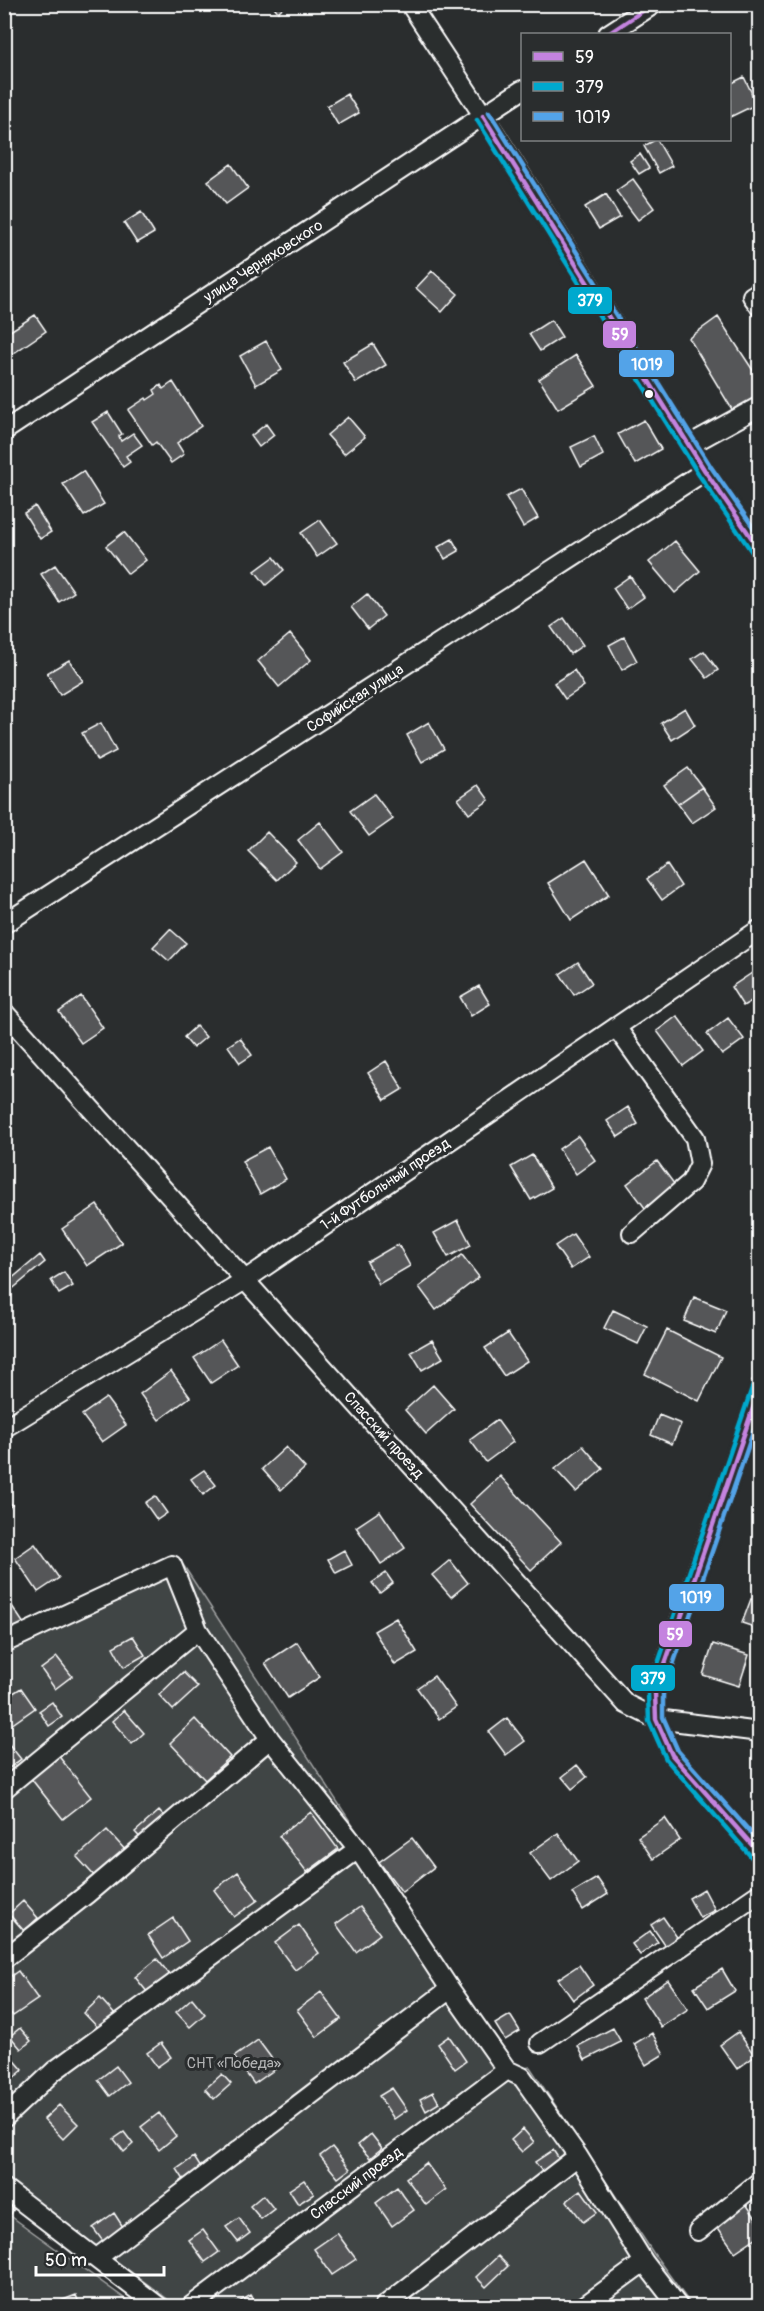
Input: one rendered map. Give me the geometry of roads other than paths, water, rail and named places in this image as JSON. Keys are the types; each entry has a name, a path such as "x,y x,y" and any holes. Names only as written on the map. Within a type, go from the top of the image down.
{"street":[{"path":"410,4 483,116 705,471 759,551"},
{"path":"610,33 654,4"},
{"name":"улица Черняховского","path":"4,431 521,91"},
{"path":"759,291 752,296 759,308"},
{"path":"689,445 759,406"},
{"name":"Софийская улица","path":"4,924 705,471"},
{"name":"1-й Футбольный проезд","path":"4,1428 245,1280 759,929"},
{"name":"Спасский проезд","path":"4,1012 626,1704 656,1719 759,1732"},
{"path":"616,1027 695,1138 700,1164 691,1182 632,1233"},
{"path":"759,1387 655,1693 656,1719 672,1755 759,1855"},
{"path":"4,1643 171,1565 198,1630 270,1738 358,1849 450,1989 578,2156 644,2262 678,2307"},
{"path":"4,1789 198,1630"},
{"path":"4,1959 87,1894 270,1738"},
{"path":"4,2118 54,2071 358,1849"},
{"path":"540,2043 759,1893"},
{"path":"97,2258 450,1989"},
{"name":"Спасский проезд","path":"192,2307 514,2074"},
{"path":"384,2307 578,2156"},
{"path":"698,2231 759,2181"},
{"path":"4,2188 158,2307"},
{"path":"584,2307 644,2262"}],"park label":[{"name":"СНТ «Победа»","path":"234,2063"}]}
